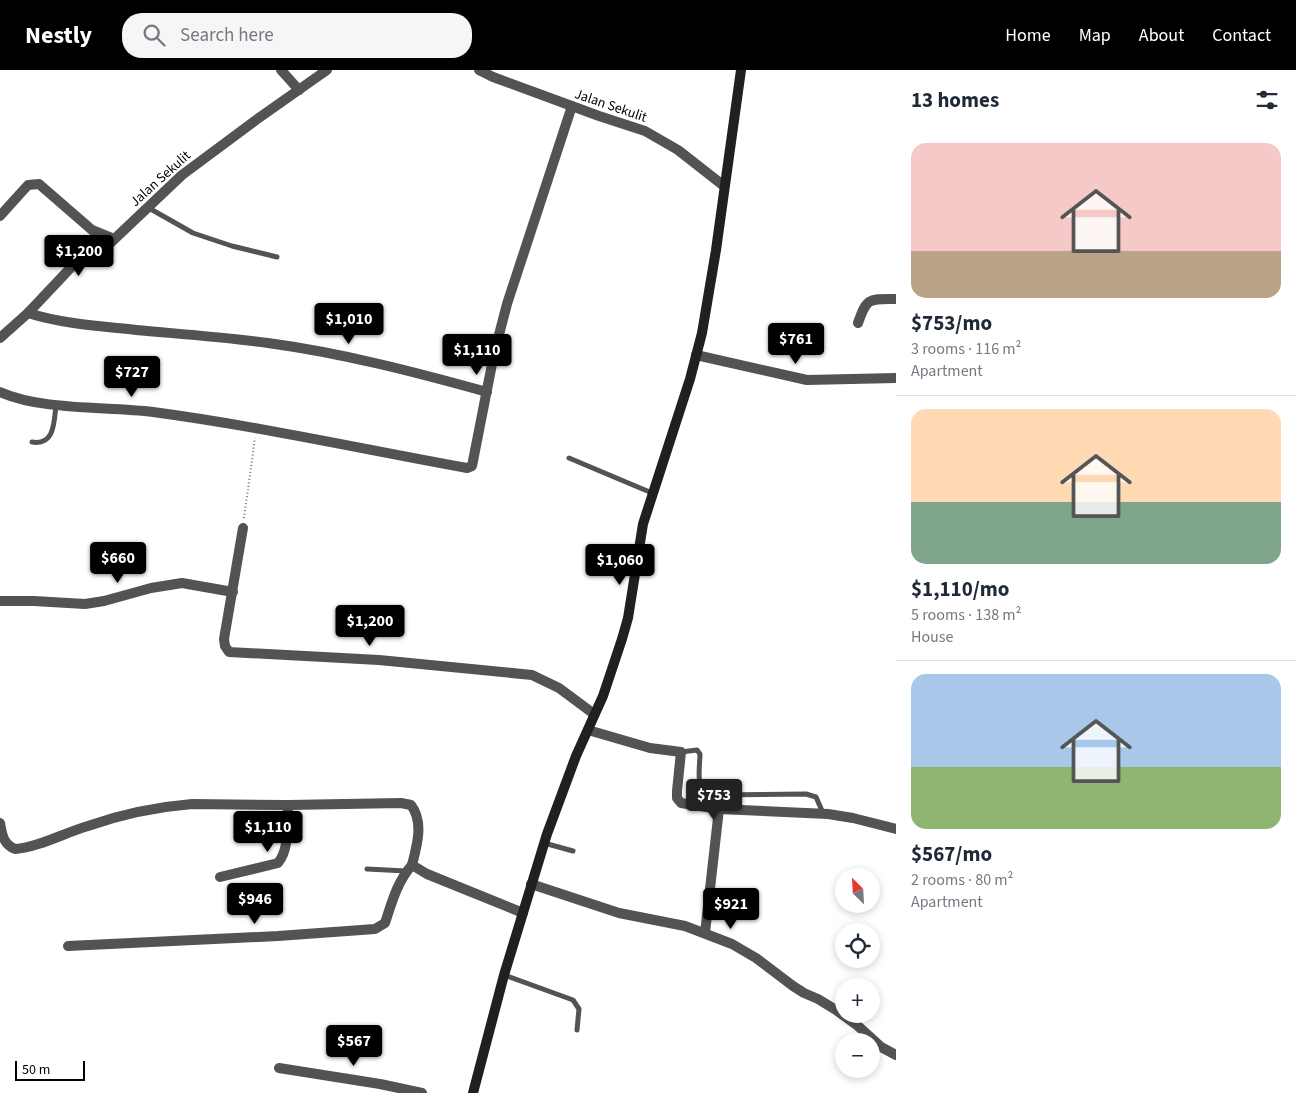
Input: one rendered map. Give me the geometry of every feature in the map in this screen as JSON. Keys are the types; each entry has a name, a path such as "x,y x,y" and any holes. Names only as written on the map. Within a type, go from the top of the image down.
{"street":[{"path":"281,70 299,90"},
{"name":"Jalan Sekulit","path":"0,338 28,313 78,260 105,248 202,158 327,70"},
{"name":"Jalan Sekulit","path":"479,70 656,136 678,150 724,186"},
{"path":"473,1093 504,975 544,843 570,772 609,680 628,618 640,537 696,355 708,304 741,70"},
{"path":"0,392 15,397 56,404 151,412 238,424 467,468 472,466 495,348 572,106"},
{"path":"0,216 28,185 39,184 87,227 114,239"},
{"path":"858,324 867,303 875,299 896,299"},
{"path":"28,313 50,320 79,324 289,346 416,372 486,392"},
{"path":"696,355 807,380 896,378"},
{"path":"243,528 224,639 225,646 229,652 379,660 532,675 559,688 594,714"},
{"path":"0,601 85,604 151,588 182,583 233,592"},
{"path":"588,730 650,748 681,752 677,791 678,800 688,806 823,813 896,829"},
{"path":"0,823 3,838 7,844 15,849 114,817 192,804 389,803 411,805 414,809 419,826 410,868 397,887 386,923 375,929 278,936 68,946"},
{"path":"220,877 278,863 284,849 288,805"},
{"path":"705,933 719,809"},
{"path":"410,868 523,913"},
{"path":"531,884 619,913 658,919 685,926 732,944 756,958 804,993 836,1010 896,1056"},
{"path":"279,1068 380,1084 422,1093"}],"lane":[{"path":"147,207 192,233 232,246 277,257"},
{"path":"32,442 43,442 52,434 56,404"},
{"path":"569,458 652,493"},
{"path":"681,752 697,750 700,754 700,787 708,795 806,794 816,797 823,813"},
{"path":"544,843 573,851"},
{"path":"367,870 410,868"},
{"path":"504,975 573,1000 580,1009 577,1030"}],"path":[{"path":"243,528 257,429"}]}
